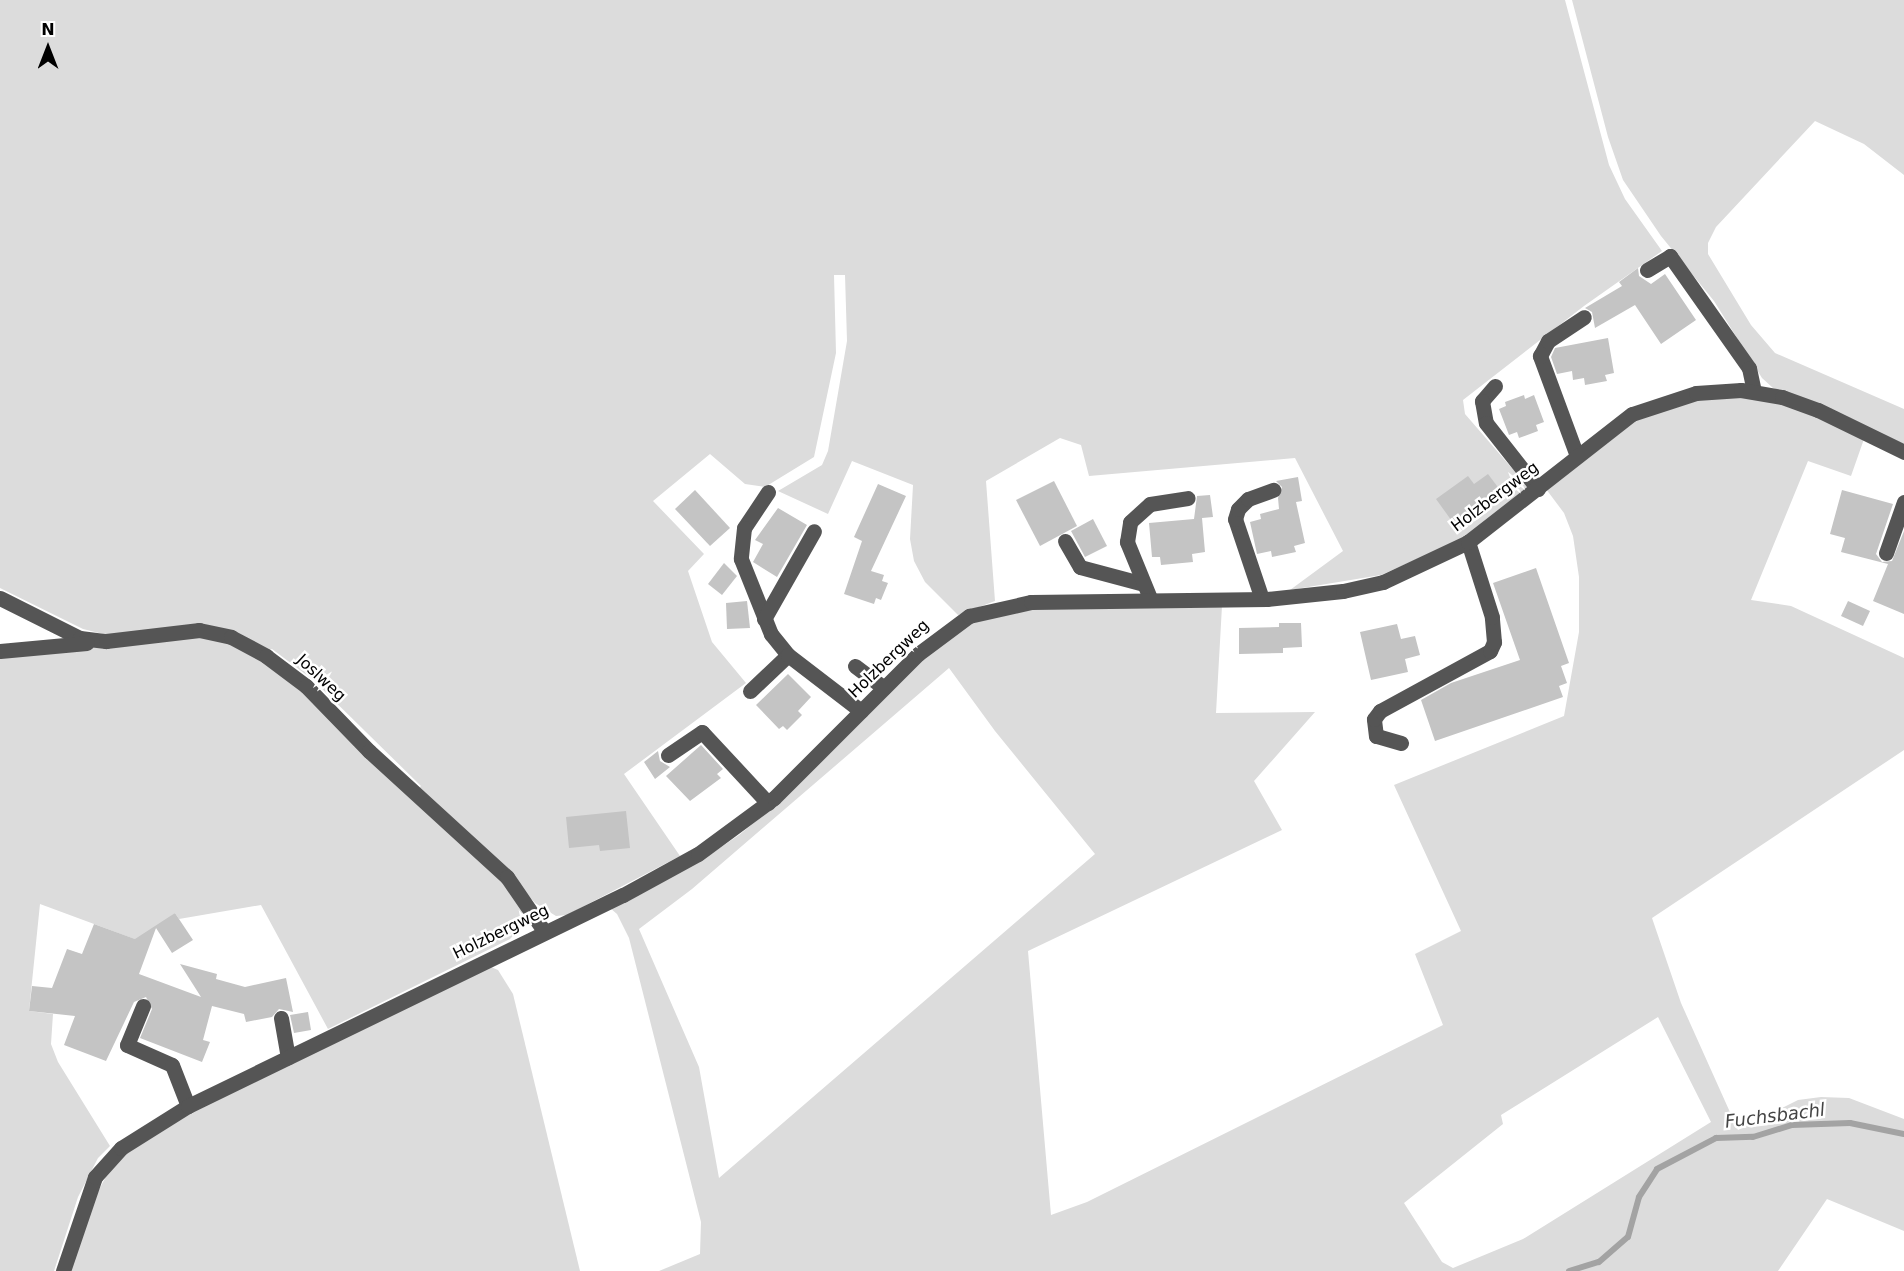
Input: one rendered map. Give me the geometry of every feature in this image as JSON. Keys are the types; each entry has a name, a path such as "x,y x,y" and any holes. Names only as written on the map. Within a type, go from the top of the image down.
{"street":[{"path":"1647,270 1670,256 1749,368 1754,391"},
{"path":"1577,456 1540,356 1548,341 1584,317"},
{"path":"1496,386 1484,397 1482,414 1490,431 1538,489"},
{"name":"Holzbergweg","path":"63,1271 95,1177 121,1148 188,1106 544,930 623,895 698,854 768,802 933,639 979,612 1031,602 1147,591 1262,599 1363,587 1412,571 1468,542 1538,489 1617,423 1652,405 1696,393 1754,391 1818,410 1904,452"},
{"path":"1262,599 1235,519 1238,509 1248,499 1273,490"},
{"path":"768,492 749,517 739,548 744,572 764,619 788,655 861,711"},
{"path":"1147,591 1127,542 1130,522 1150,504 1188,498"},
{"path":"1886,553 1904,502"},
{"path":"764,619 814,531"},
{"path":"1065,541 1080,567 1147,591"},
{"path":"1401,742 1376,736 1374,719 1380,711 1490,651 1494,642 1492,617 1468,542"},
{"name":"Joslweg","path":"0,598 60,630 105,641 199,630 231,637 275,662 306,686 369,751 507,877 544,930"},
{"path":"0,651 105,641"},
{"path":"750,691 788,655"},
{"path":"855,666 884,688"},
{"path":"668,755 702,732 768,802"},
{"path":"143,1006 127,1045 172,1065 188,1106"},
{"path":"280,1018 288,1057"}],"shaded area":[{"path":"0,0 1565,0 1609,165 1625,199 1662,251 1584,306 1463,400 1465,414 1529,488 1462,539 1381,575 1290,590 1343,551 1295,458 1089,476 1081,445 1060,438 986,481 995,601 958,615 925,582 914,561 910,539 913,485 852,461 828,514 778,491 822,465 828,451 847,341 845,275 834,275 836,353 814,457 765,487 745,484 710,454 653,501 704,554 688,571 712,642 746,683 624,774 680,856 567,915 556,916 535,903 510,874 418,789 421,786 312,679 272,649 266,651 245,638 111,636 83,629 0,588"},
{"path":"1572,0 1904,0 1904,175 1864,144 1815,121 1716,227 1708,243 1708,254 1751,325 1775,353 1904,409 1904,444 1773,388 1762,378 1714,301 1661,236 1623,180 1608,137"},
{"path":"1719,396 1765,398 1816,415 1864,439 1851,476 1808,461 1751,600 1791,606 1904,658 1904,750 1652,918 1681,1003 1738,1130 1798,1100 1821,1097 1849,1098 1904,1119 1904,1231 1827,1199 1778,1271 659,1271 700,1254 701,1222 629,938 617,914 610,908 702,860 739,835 778,803 923,659 972,623 1032,609 1222,606 1216,713 1315,712 1254,781 1282,830 1028,951 1051,1215 1087,1202 1443,1025 1415,954 1461,931 1394,785 1564,716 1579,632 1579,577 1573,536 1564,513 1546,489 1634,419 1671,405","holes":["949,668 995,731 1095,854 719,1178 699,1067 639,929 692,889","1658,1017 1711,1122 1523,1239 1453,1268 1442,1262 1404,1203 1503,1124 1501,1115"]},
{"path":"184,635 230,641 281,672 504,880 522,909 523,925 510,939 328,1029 261,905 179,919 175,913 140,941 40,904 29,1011 53,1014 51,1044 58,1062 110,1146 98,1158 78,1197 54,1271 0,1271 0,655"},
{"path":"491,967 498,970 513,994 580,1271 70,1271 92,1203 111,1167 125,1153 191,1112"}],"building":[{"path":"1638,268 1639,276 1651,284 1665,274 1696,320 1661,344 1635,305 1595,328 1592,312 1585,308 1622,286 1619,282"},
{"path":"1608,338 1614,373 1605,375 1607,381 1585,385 1584,378 1573,380 1572,371 1557,374 1551,357 1555,348"},
{"path":"1524,395 1525,399 1534,395 1544,422 1536,425 1538,431 1519,438 1517,432 1509,435 1499,409 1506,406 1505,402"},
{"path":"1488,474 1503,494 1465,522 1462,518 1454,524 1436,499 1468,476 1474,484"},
{"path":"1298,477 1302,501 1296,502 1305,543 1294,546 1296,552 1272,557 1271,551 1257,554 1250,522 1261,519 1260,514 1279,509 1278,498 1282,487 1276,481"},
{"path":"1054,481 1077,526 1040,546 1016,500"},
{"path":"878,484 906,496 871,571 884,575 882,581 888,583 881,600 876,598 874,604 844,594 862,541 854,537"},
{"path":"695,490 730,528 710,546 675,509"},
{"path":"1842,490 1893,504 1876,554 1882,562 1892,561 1904,531 1904,614 1873,601 1888,564 1841,552 1845,538 1830,534"},
{"path":"1210,495 1213,517 1202,518 1205,552 1192,554 1193,562 1161,565 1160,557 1152,557 1149,523 1194,519 1197,496"},
{"path":"778,508 807,525 777,577 753,562 763,544 755,540"},
{"path":"1093,519 1107,546 1085,557 1071,531"},
{"path":"724,563 737,576 722,595 708,584"},
{"path":"1536,568 1569,663 1561,666 1567,683 1559,686 1563,697 1435,741 1421,700 1451,683 1520,660 1493,583"},
{"path":"747,601 750,628 727,629 726,603"},
{"path":"1848,601 1870,611 1863,626 1841,616"},
{"path":"1279,623 1301,623 1302,647 1283,648 1283,653 1239,654 1239,628 1279,627"},
{"path":"1397,624 1401,639 1415,636 1420,655 1405,659 1408,672 1371,680 1360,632"},
{"path":"788,674 811,697 798,711 802,715 787,730 783,726 779,729 756,705"},
{"path":"701,745 723,769 717,774 721,778 690,801 666,776"},
{"path":"658,751 660,761 670,767 655,779 644,762"},
{"path":"626,811 630,848 600,851 599,845 569,848 566,817"},
{"path":"175,913 193,940 172,953 156,928 139,974 201,997 180,964 217,974 216,979 245,987 286,978 293,1012 279,1009 272,1017 246,1022 244,1014 212,1006 203,1040 210,1042 202,1062 140,1038 152,1009 146,997 134,1002 106,1061 64,1045 75,1016 29,1011 32,986 52,988 67,949 82,954 94,924 135,939"},
{"path":"308,1012 311,1030 294,1033 290,1015"}],"waterway":[{"name":"Fuchsbachl","path":"1569,1271 1599,1262 1628,1237 1639,1197 1657,1169 1716,1138 1753,1137 1792,1125 1850,1123 1904,1134"}]}
